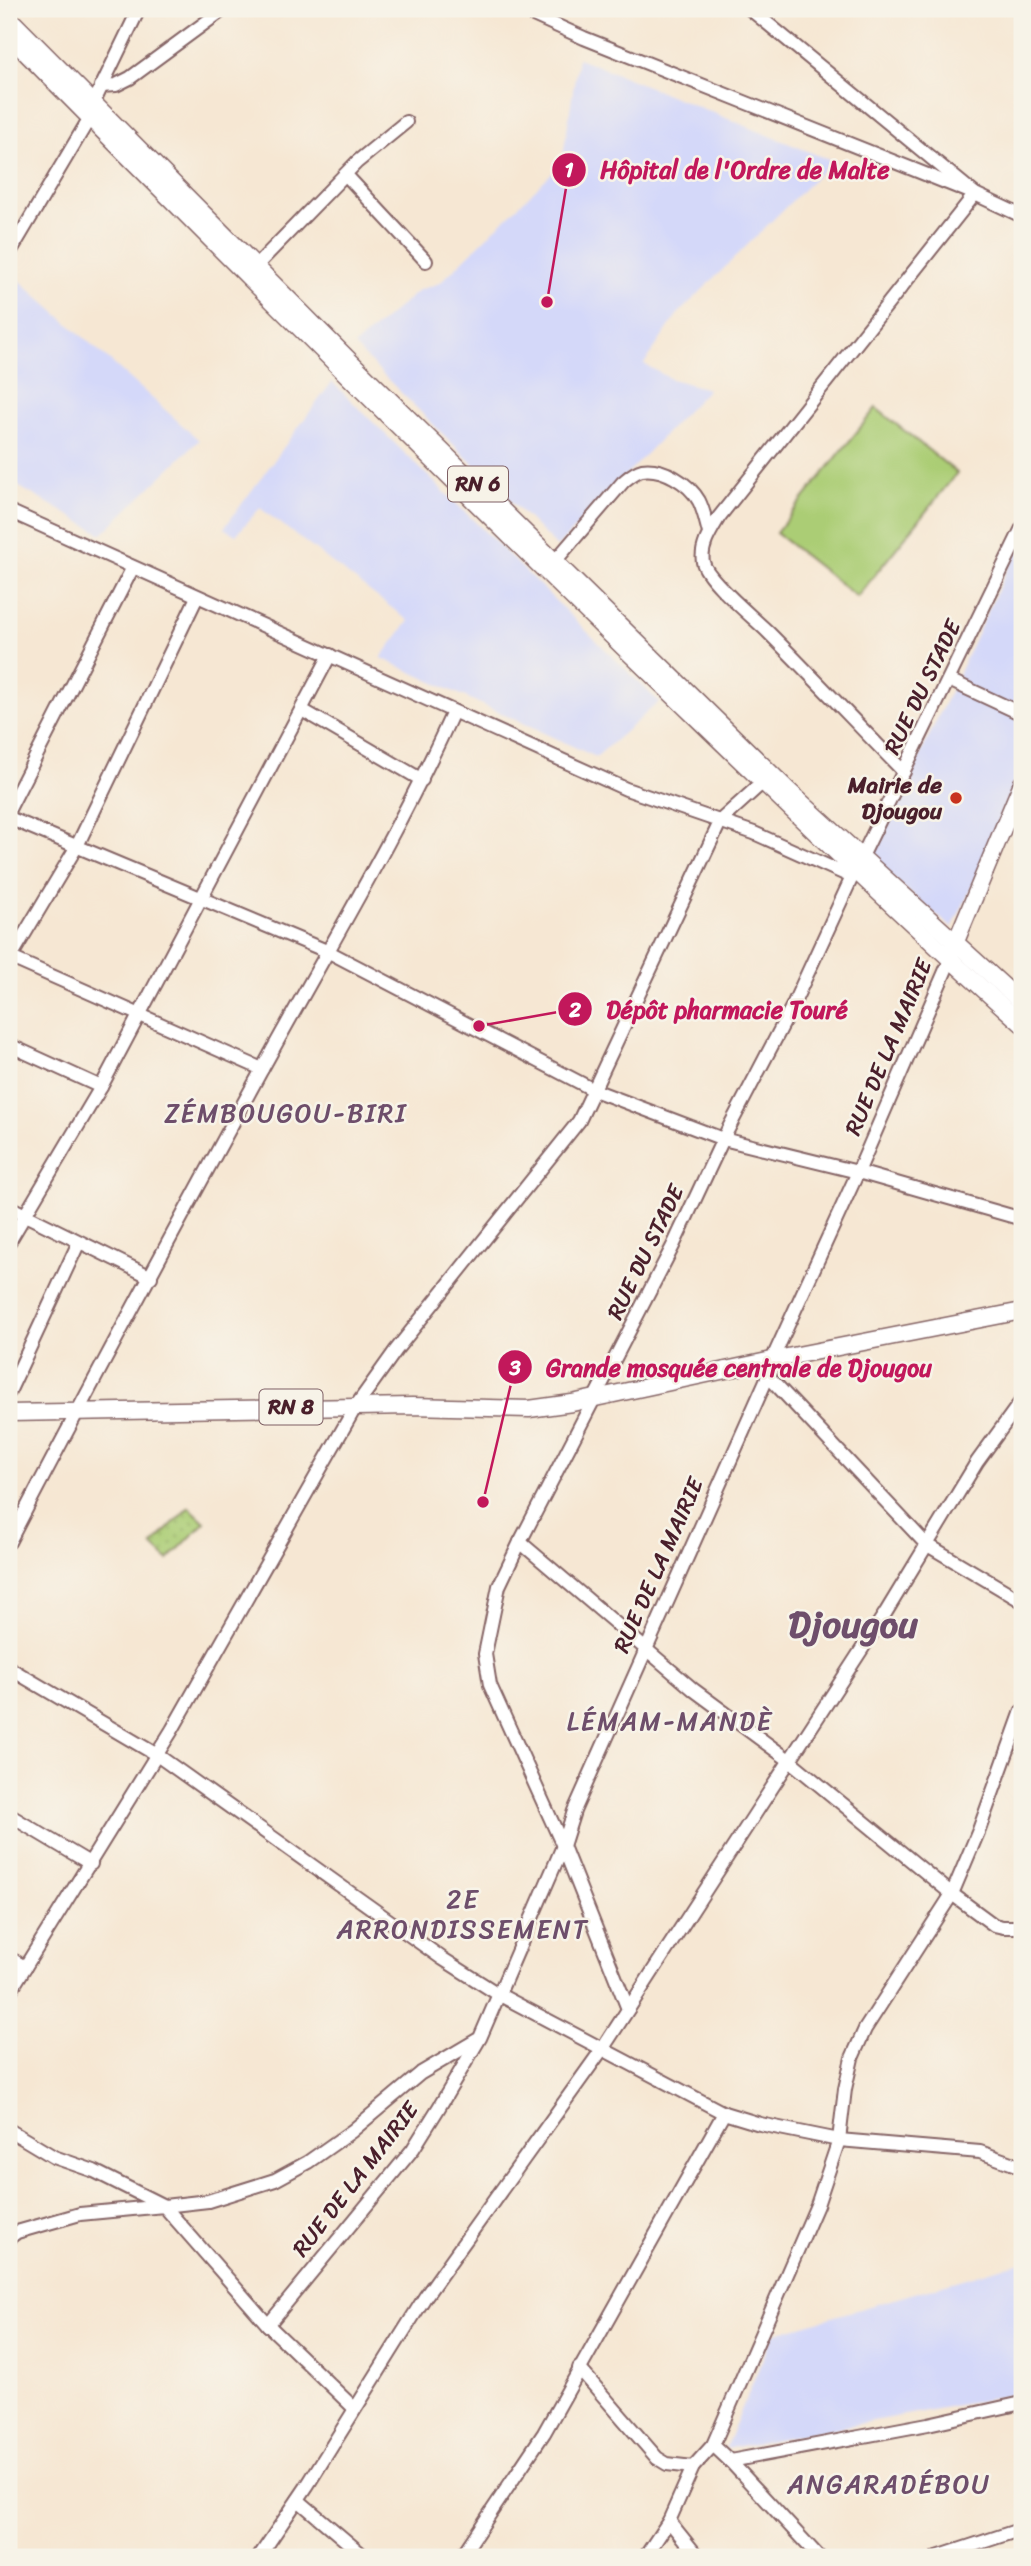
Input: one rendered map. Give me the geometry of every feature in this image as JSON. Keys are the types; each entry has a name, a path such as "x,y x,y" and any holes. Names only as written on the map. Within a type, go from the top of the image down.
{"main road":[{"name":"RN 6","path":"9,18 93,102 251,271 769,780"},
{"name":"RN 6","path":"9,38 89,119 349,360 556,560 857,869 950,960 1022,1024"},
{"name":"RUE DE LA MAIRIE","path":"950,960 1022,783"},
{"name":"RN 6","path":"857,869 955,943 1022,1003"},
{"name":"RN 8","path":"9,1413 356,1406 529,1409 770,1368 1022,1311"}],"street":[{"path":"9,254 89,119 93,102 139,9"},
{"path":"101,86 116,85 130,78 224,9"},
{"path":"520,9 584,38 975,194 1022,216"},
{"path":"750,9 975,194"},
{"path":"251,271 369,151 406,122"},
{"path":"346,175 426,261"},
{"path":"904,772 710,576 702,561 709,533 975,194"},
{"path":"556,560 623,482 643,470 657,471 674,477 689,488 698,499 709,533"},
{"path":"9,511 132,569 626,789 857,869"},
{"name":"RUE DU STADE","path":"628,2009 563,1846 490,1685 485,1654 499,1586 792,1007 1022,528"},
{"path":"9,809 132,569"},
{"path":"197,597 77,846 9,958 262,1069"},
{"path":"9,1242 101,1087 330,655"},
{"path":"949,680 1022,714"},
{"path":"302,710 422,780"},
{"path":"9,1542 77,1410 422,780 453,712"},
{"path":"9,1993 157,1755 356,1406 396,1350 579,1121 721,820 769,780"},
{"path":"9,818 329,952 594,1090 723,1139 858,1172 1022,1219"},
{"name":"RUE DE LA MAIRIE","path":"268,2325 413,2149 480,2038 563,1846 574,1811 950,960"},
{"path":"9,1045 101,1087"},
{"path":"9,1207 151,1277"},
{"path":"9,1391 79,1242"},
{"path":"770,1368 926,1544 1022,1601"},
{"path":"260,2557 425,2297 603,2048 886,1612 977,1462 1022,1400"},
{"path":"520,1542 694,1690 789,1760 953,1894 994,1924 1022,1927"},
{"path":"9,1668 157,1755 443,1959 498,1994 724,2113 760,2124 839,2140 980,2152 1022,2168"},
{"path":"645,2557 668,2521 693,2467 713,2445 817,2205 839,2140 852,2058 865,2029 953,1894 1022,1712"},
{"path":"9,1815 91,1864"},
{"path":"9,1958 25,1967"},
{"path":"9,2238 17,2232 80,2214 208,2202 275,2180 327,2150 421,2073 480,2038"},
{"path":"461,2557 544,2433 724,2113"},
{"path":"9,2130 54,2157 93,2171 164,2206 268,2325 354,2408"},
{"path":"579,2368 657,2458 667,2463 693,2467"},
{"path":"730,2461 928,2424 1022,2403"},
{"path":"713,2445 820,2557"},
{"path":"298,2500 365,2557"},
{"path":"668,2521 698,2557"},
{"path":"937,2557 1022,2529"}],"shaded area":[{"path":"578,58 832,161 677,315 644,364 671,379 708,389 557,547 354,346 419,290 440,283 562,163"},
{"path":"9,271 199,440 102,534 9,481"},
{"path":"332,382 659,702 596,757 381,658 409,621 260,508 236,535 224,528"},
{"path":"1022,538 1022,784 952,928 871,860"},
{"path":"1022,2262 1022,2393 725,2449 773,2334"}],"green space":[{"path":"876,408 957,473 857,597 776,533"},
{"path":"189,1507 205,1522 168,1560 152,1545"}],"place":[{"name":"Hôpital de l'Ordre de Malte","path":"547,302"},
{"name":"Mairie de Djougou","path":"956,798"},
{"name":"Dépôt pharmacie Touré","path":"479,1026"},
{"name":"Grande mosquée centrale de Djougou","path":"483,1502"}],"district":[{"name":"ZÉMBOUGOU-BIRI","path":"286,1113"},
{"name":"Djougou","path":"853,1624"},
{"name":"LÉMAM-MANDÈ","path":"670,1721"},
{"name":"2E ARRONDISSEMENT","path":"463,1914"},
{"name":"ANGARADÉBOU","path":"889,2484"}]}
